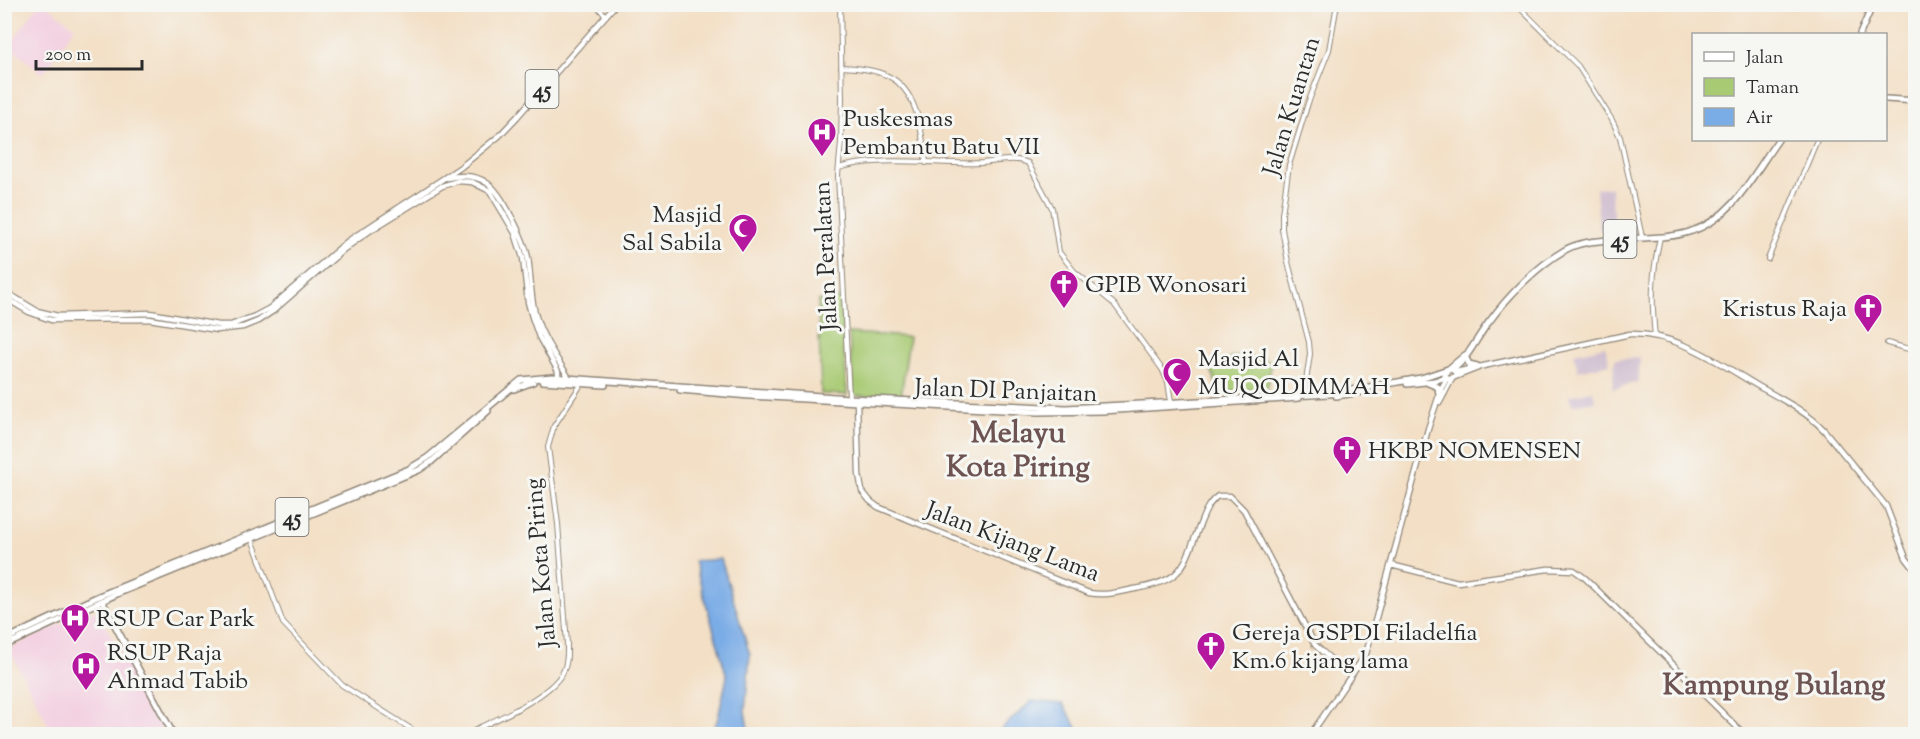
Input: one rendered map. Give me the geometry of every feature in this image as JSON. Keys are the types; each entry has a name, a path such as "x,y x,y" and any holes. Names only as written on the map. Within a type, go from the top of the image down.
{"highway":[{"path":"1860,33 1873,4"},
{"path":"1887,99 1916,101"},
{"name":"45","path":"1466,357 1489,322 1514,292 1560,253 1579,244 1660,237 1693,231 1719,216 1740,195 1777,141"},
{"path":"1422,380 1466,357"},
{"path":"1466,357 1468,364 1477,366"},
{"path":"1466,357 1469,368"},
{"path":"1451,374 1466,357"},
{"path":"1451,374 1456,362"},
{"name":"Jalan DI Panjaitan","path":"563,379 582,383 1067,413 1342,396 1451,374"},
{"name":"Jalan DI Panjaitan","path":"563,379 857,402 997,408 1066,408 1329,394 1422,380"},
{"name":"45","path":"4,640 99,596 241,541 252,539 419,470 521,380 563,379"},
{"path":"1422,380 1437,386 1439,395"},
{"name":"45","path":"4,646 102,601 409,470 454,438"},
{"path":"102,601 173,735"}],"main road":[{"name":"45","path":"368,230 461,167 509,127 616,4"},
{"path":"461,167 460,172 466,176"},
{"name":"45","path":"439,182 450,177 466,176 481,179 494,188 519,230 528,257 530,302 563,379"},
{"name":"45","path":"4,297 29,312 51,320 150,314 218,325 242,322 270,308 348,241 442,186 458,181 479,184 490,191 515,232 523,258 536,328 563,379"},
{"name":"45","path":"4,291 31,308 50,315 122,317"},
{"path":"1451,374 1630,334 1654,336 1705,354 1779,397 1817,423 1886,506 1906,558 1916,571"},
{"path":"1311,735 1366,654 1439,395 1451,374 1492,364"},
{"path":"1432,418 1451,374"},
{"name":"Jalan Kijang Lama","path":"857,402 858,474 862,491 870,501 878,507 1089,593 1112,594 1157,584 1172,578 1185,560 1210,503 1218,496 1230,496 1244,510 1315,645 1335,663 1353,672"},
{"path":"1391,565 1458,582 1548,569 1574,570 1585,578 1744,735"}],"street":[{"path":"595,4 606,16"},
{"name":"Jalan Peralatan","path":"840,4 842,99 837,175 849,398"},
{"name":"Jalan Kuantan","path":"1304,394 1310,354 1309,342 1288,262 1282,229 1282,214 1289,165 1304,114 1329,50 1337,4"},
{"path":"1516,4 1578,66 1612,120 1620,137 1642,237"},
{"path":"1905,4 1916,13"},
{"path":"841,67 881,73 903,87 910,97 918,122 926,163"},
{"path":"1768,259 1817,141"},
{"path":"839,168 872,162 960,164 1012,160 1028,163 1042,185 1052,208 1059,252 1074,271 1114,304 1162,369 1168,382 1171,402"},
{"path":"1654,336 1652,272 1660,237"},
{"path":"1887,343 1916,351"},
{"name":"Jalan Kota Piring","path":"473,735 476,729 548,689 560,676 566,663 567,644 558,525 548,447 554,426 582,383"},
{"path":"252,539 283,623 342,685 419,735"}],"shaded area":[{"path":"38,5 47,5 75,27 43,74 9,46"},
{"path":"1611,187 1614,229 1599,229 1596,188"},
{"path":"1605,346 1610,364 1578,371 1574,353"},
{"path":"1640,358 1638,382 1612,389 1615,359"},
{"path":"1593,391 1595,401 1572,405 1569,396"},
{"name":"RSUP Raja Ahmad Tabib","path":"86,611 94,611 100,615 164,734 53,734 9,649"}],"green space":[{"path":"841,298 847,395 821,394 818,301"},
{"path":"849,333 909,337 901,398 853,395"},
{"path":"1233,357 1263,357 1271,364 1268,387 1219,393 1211,369"}],"water":[{"path":"721,559 750,655 745,711 749,734 712,734 727,677 694,561"},
{"path":"1032,701 1063,704 1081,734 996,734"}],"waterway":[{"path":"965,4 973,11 979,10 984,4"}],"place":[{"name":"Puskesmas Pembantu Batu VII","path":"822,158"},
{"name":"Masjid Sal Sabila","path":"743,254"},
{"name":"GPIB Wonosari","path":"1064,310"},
{"name":"Kristus Raja","path":"1868,334"},
{"name":"Masjid Al MUQODIMMAH","path":"1177,398"},
{"name":"HKBP NOMENSEN","path":"1347,476"},
{"name":"RSUP Car Park","path":"75,644"},
{"name":"Gereja GSPDI Filadelfia Km.6 kijang lama","path":"1211,672"},
{"name":"RSUP Raja Ahmad Tabib","path":"86,692"}],"district":[{"name":"Melayu Kota Piring","path":"1018,449"},
{"name":"Kampung Bulang","path":"1774,684"}]}
